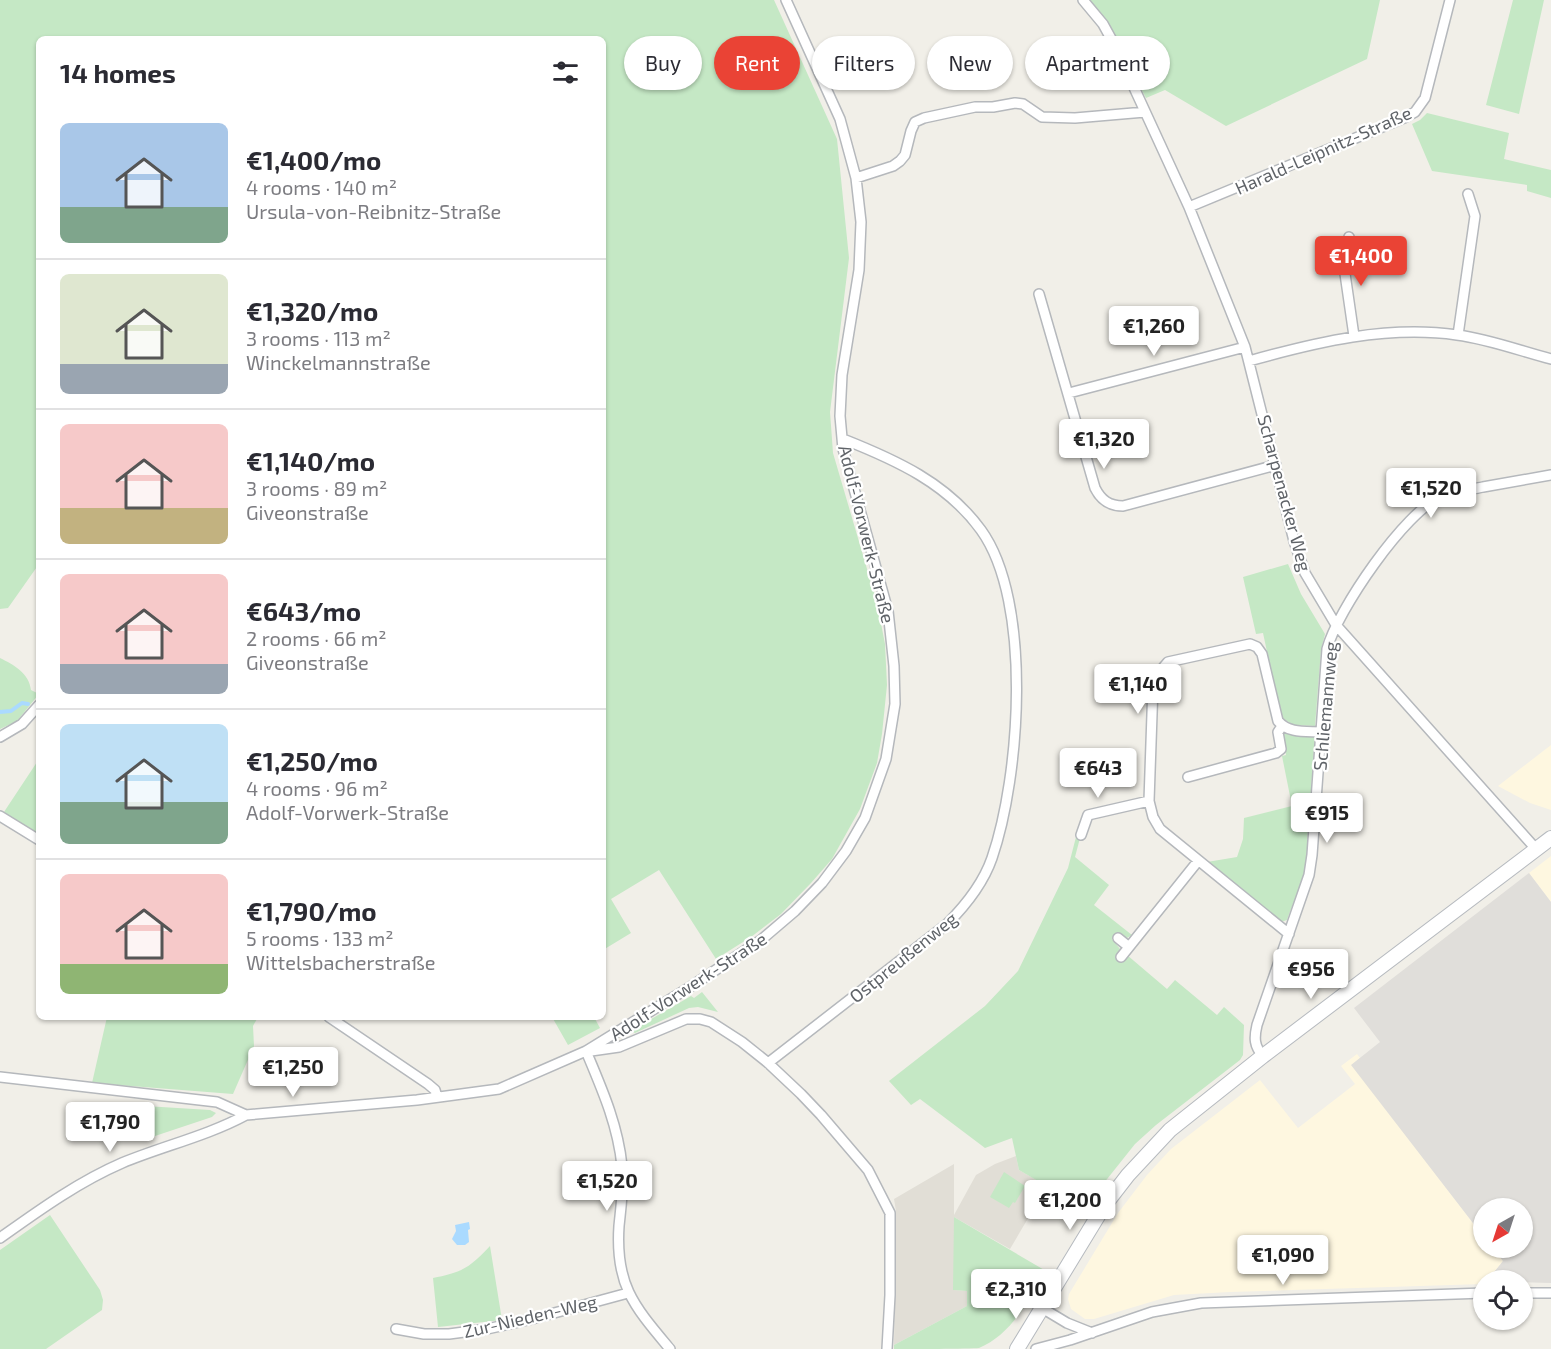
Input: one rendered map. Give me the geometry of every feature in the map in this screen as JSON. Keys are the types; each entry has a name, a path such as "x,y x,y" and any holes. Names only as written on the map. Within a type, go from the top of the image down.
{"main road":[{"path":"1017,1349 1104,1206 1128,1175 1170,1130 1263,1056 1551,838"}],"street":[{"name":"Adolf-Vorwerk-Straße","path":"0,1077 217,1102 246,1115 390,1104 499,1089 586,1052 761,940 795,911 822,883 846,851 865,818 883,768 892,730 895,704 894,666 888,611 843,449 840,416 842,375 859,270 861,222 856,178 840,119 786,0"},
{"name":"Scharpenacker Weg","path":"1083,0 1103,24 1114,44 1189,207 1245,347 1294,542 1305,573 1336,626 1536,849"},
{"name":"Harald-Leipnitz-Straße","path":"1189,207 1414,112 1425,98 1450,0"},
{"path":"856,178 893,166 900,161 905,155 915,122 924,118 975,107 1015,103 1023,104 1042,117 1075,118 1145,112"},
{"path":"1458,335 1475,216 1468,194"},
{"path":"1349,237 1343,260 1354,336"},
{"path":"1039,294 1095,488 1106,502 1114,506 1123,506 1276,465"},
{"path":"1249,361 1304,346 1354,336 1406,332 1458,335 1551,359"},
{"path":"1069,393 1245,347"},
{"name":"Ostpreußenweg","path":"768,1063 947,924 966,905 980,884 992,858 1004,811 1013,755 1017,690 1014,640 1008,591 998,558 982,531 946,494 896,461 843,439"},
{"name":"Schliemannweg","path":"1263,1056 1256,1049 1254,1037 1309,875 1327,649 1336,626 1391,541 1428,504 1442,496 1461,491 1551,475"},
{"path":"1289,934 1160,829 1153,817 1149,801 1151,693 1156,676 1168,662 1250,644 1257,647 1262,654 1278,721 1282,726 1293,731 1322,732"},
{"path":"0,737 22,723 36,708"},
{"path":"1188,777 1276,753 1281,749 1278,732 1282,726"},
{"path":"1081,836 1088,815 1149,801"},
{"path":"0,816 36,838"},
{"path":"1121,957 1198,861"},
{"path":"1118,938 1129,947"},
{"path":"670,1349 646,1320 628,1293 621,1273 618,1252 622,1195 619,1143 606,1099 586,1052 619,1047 686,1019 700,1019 711,1022 742,1042 768,1063 821,1115 862,1162 878,1186 890,1213 890,1295 887,1349"},
{"path":"333,1020 428,1084 435,1090 437,1097"},
{"path":"0,1238 50,1203 119,1164 165,1145 222,1128 246,1115"},
{"name":"Zur-Nieden-Weg","path":"396,1329 424,1334 487,1329 628,1293"},
{"path":"1017,1349 1050,1346 1152,1312 1201,1303 1473,1293"},
{"path":"1533,1293 1551,1293"},
{"path":"1042,1308 1067,1323 1092,1333"}],"shaded area":[{"path":"1551,745 1551,810 1530,803 1498,786"},
{"path":"1551,856 1551,902 1529,873"},
{"path":"1529,873 1551,902 1551,1283 1533,1282 1533,1270 1496,1270 1503,1261 1501,1258 1533,1258 1533,1198 1473,1198 1473,1223 1351,1065 1380,1042 1354,1008"},
{"path":"1357,1054 1360,1058 1352,1065 1473,1223 1473,1258 1501,1258 1503,1261 1496,1270 1473,1270 1473,1284 1174,1295 1094,1319 1085,1319 1071,1309 1069,1294 1118,1213 1147,1175 1171,1149 1260,1080 1298,1128 1355,1084 1341,1066"},
{"path":"1016,1156 1019,1170 1047,1186 1010,1249 954,1217 954,1290 967,1291 967,1306 894,1345 896,1211 894,1199 954,1164 954,1215 976,1175"}],"green space":[{"path":"0,0 774,0 790,36 714,36 714,90 800,90 800,57 812,84 812,90 815,90 837,139 849,258 830,412 833,453 877,603 885,644 887,685 877,763 860,809 832,859 781,914 751,937 716,959 659,870 611,899 631,933 606,948 606,36 36,36 36,568 8,608 0,609"},
{"path":"1089,0 1380,0 1367,59 1226,126 1165,90 1170,90 1170,36 1113,36 1102,16"},
{"path":"1513,0 1544,0 1519,114 1486,105"},
{"path":"1142,90 1165,90 1146,98"},
{"path":"1427,113 1509,133 1504,159 1551,170 1551,198 1527,191 1527,185 1432,171 1412,124"},
{"path":"1288,564 1301,594 1325,634 1321,650 1315,726 1293,725 1281,717 1263,633 1256,634 1243,577"},
{"path":"0,658 24,674 31,690 36,692 36,698 17,721 0,729"},
{"path":"1282,733 1315,736 1307,861 1302,882 1287,920 1281,922 1207,862 1237,857 1243,839 1244,818 1292,806 1282,756 1286,755"},
{"path":"36,764 36,842 0,818"},
{"path":"1076,837 1080,838 1075,857 1109,885 1094,905 1132,935 1127,938 1117,933 1112,939 1120,949 1115,957 1122,962 1127,955 1167,989 1175,980 1217,1015 1224,1007 1244,1025 1243,1055 1240,1060 1135,1144 1084,1208 1019,1170 1012,1138 985,1148 920,1099 911,1105 889,1081 985,1006 1018,971 1068,868"},
{"path":"702,992 718,1012 698,1007 689,1008 633,1032 634,1029"},
{"path":"106,1020 256,1020 253,1026 254,1046 233,1094 92,1083"},
{"path":"554,1020 596,1020 600,1028 568,1045"},
{"path":"145,1106 210,1110 216,1113 212,1117 149,1138"},
{"path":"1004,1172 1025,1186 1015,1203 1013,1202 1009,1208 990,1197"},
{"path":"50,1215 100,1290 103,1300 102,1310 46,1349 0,1349 0,1250"},
{"path":"954,1217 1046,1271 1019,1315 1001,1334 979,1348 894,1349 894,1345 967,1306 967,1291 953,1290"},
{"path":"490,1246 502,1320 438,1327 433,1278 452,1274 465,1268"}],"water":[{"path":"469,1222 469,1242 465,1245 457,1245 452,1239 456,1231 455,1225"}],"waterway":[{"path":"0,712 11,711 22,703 28,704"}]}
